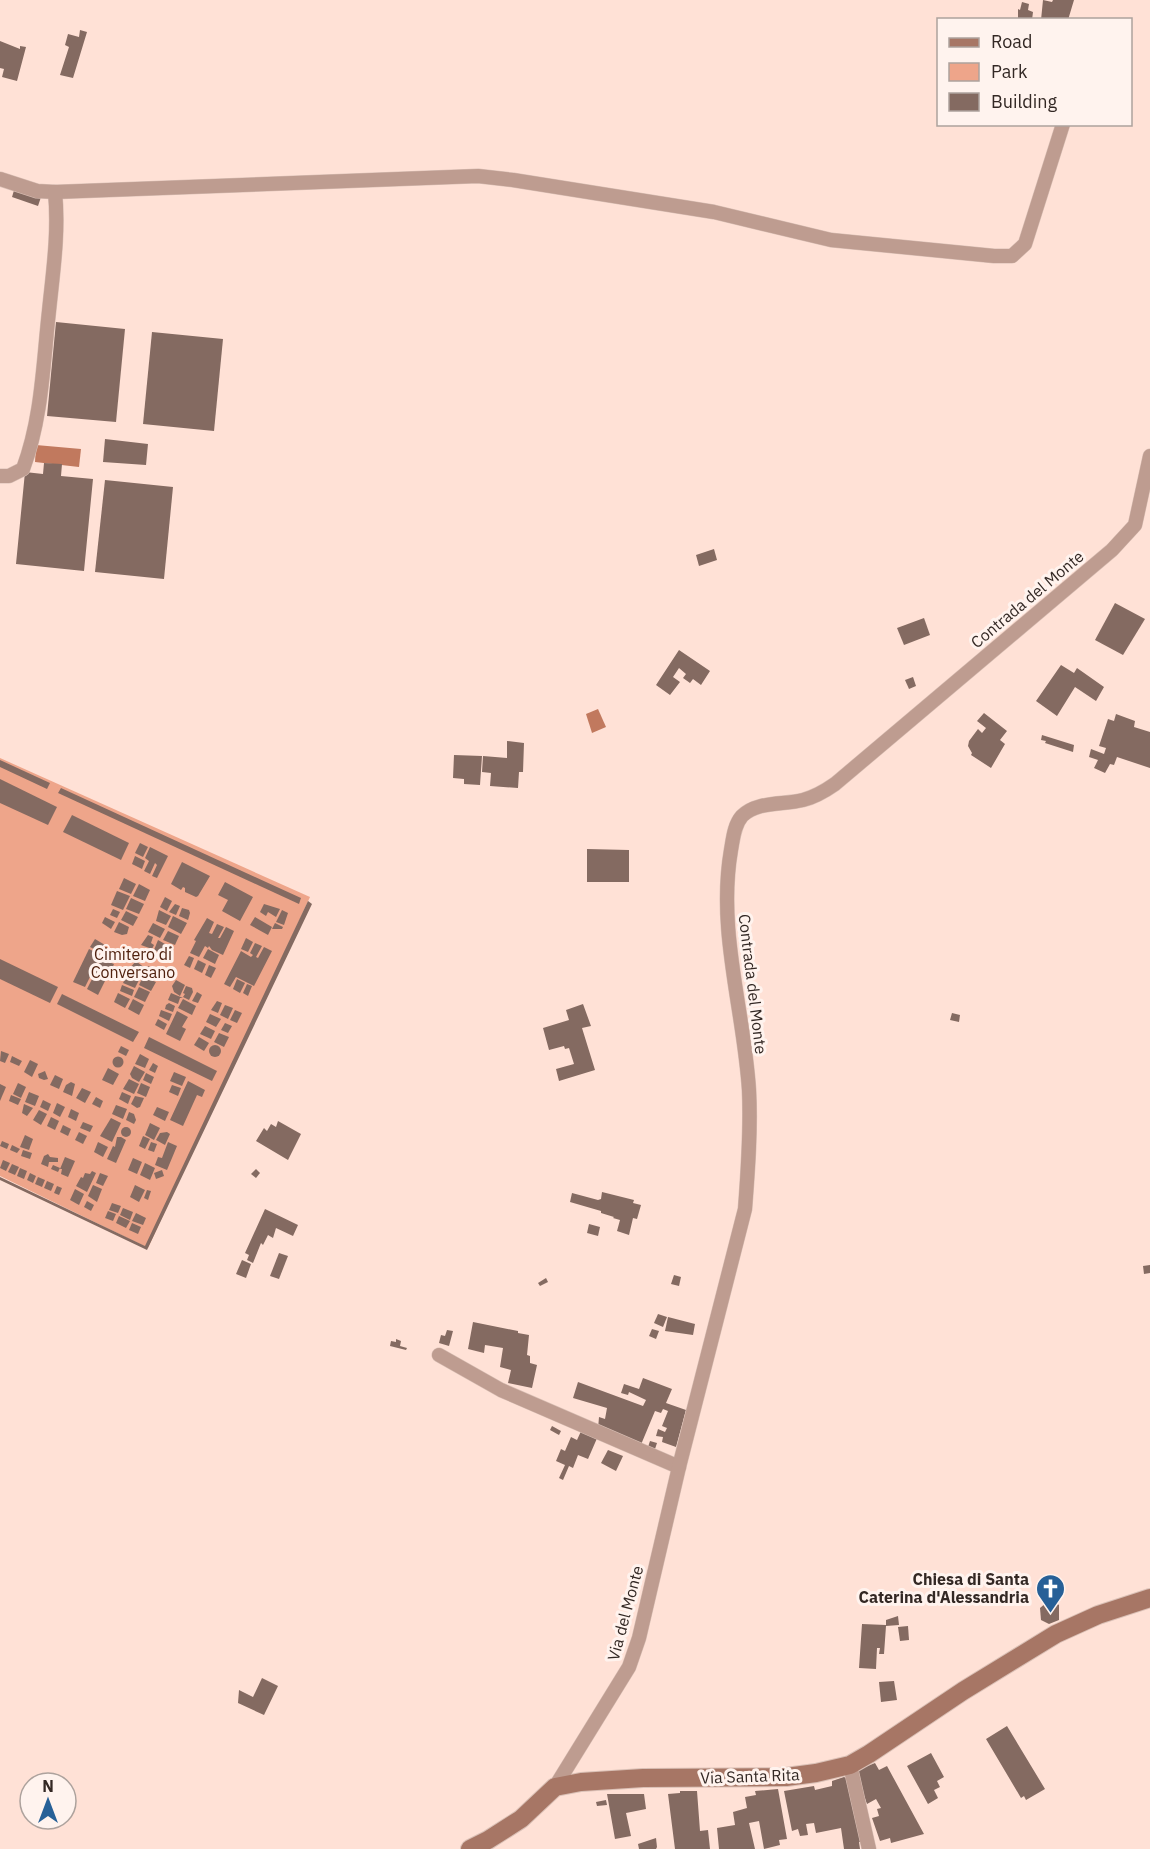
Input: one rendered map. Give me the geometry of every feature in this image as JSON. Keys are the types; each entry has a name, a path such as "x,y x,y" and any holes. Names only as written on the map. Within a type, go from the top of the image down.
{"street":[{"path":"0,179 37,192 55,192 478,176 714,212 831,240 1012,256 1025,244 1063,126"},
{"path":"0,476 9,476 22,469 39,415 57,229 55,192"},
{"name":"Contrada del Monte","path":"679,1467 735,1253 747,1190 749,1093 726,913 729,862 734,834 740,819 749,810 802,800 819,794 835,784 1112,550 1134,525 1150,456"},
{"path":"439,1355 501,1390 679,1467"},
{"name":"Via del Monte","path":"555,1787 629,1667 639,1638 679,1467"},
{"name":"Via Santa Rita","path":"555,1787 581,1782 643,1778 786,1777 850,1765 963,1691 1056,1634 1098,1615 1150,1598"},
{"path":"850,1765 869,1849"},
{"path":"470,1849 521,1819 555,1787"}],"green space":[{"name":"Cimitero di Conversano","path":"0,758 310,897 148,1248 0,1176"}],"shaded area":[{"path":"36,445 81,449 79,467 35,462"},
{"path":"598,709 606,727 592,733 586,714"}],"building":[{"path":"1043,0 1052,2 1053,0 1074,0 1069,18 1041,18"},
{"path":"1022,2 1029,4 1028,10 1033,12 1032,18 1018,18 1018,9 1020,10"},
{"path":"80,30 87,32 73,78 60,75 69,47 65,45 68,34 79,37"},
{"path":"0,41 20,49 20,46 26,47 17,81 2,77 4,69 0,68"},
{"path":"15,187 41,197 38,206 12,197"},
{"path":"56,322 125,329 116,422 47,416"},
{"path":"152,332 223,339 214,431 143,424"},
{"path":"105,439 148,444 146,465 103,462"},
{"path":"44,463 62,464 61,476 93,479 84,571 16,564 25,472 43,474"},
{"path":"105,480 173,487 164,579 95,572"},
{"path":"714,549 717,560 699,566 696,555"},
{"path":"1115,603 1145,619 1123,655 1095,640"},
{"path":"924,618 930,635 904,645 897,628"},
{"path":"679,650 710,671 701,685 693,679 690,683 683,678 686,674 679,668 673,677 680,682 670,695 656,685"},
{"path":"1061,665 1074,673 1077,668 1104,687 1096,701 1075,687 1057,716 1036,701"},
{"path":"913,677 916,686 909,689 905,680"},
{"path":"984,713 1007,731 1000,740 1005,744 991,768 971,755 968,746 978,729 982,733 986,728 977,721"},
{"path":"1116,714 1135,721 1134,727 1150,732 1150,768 1117,757 1114,765 1110,764 1105,773 1094,768 1098,760 1089,757 1091,749 1104,754 1106,748 1099,746 1108,719 1114,721"},
{"path":"1042,735 1074,745 1073,752 1045,743 1046,741 1041,740"},
{"path":"507,741 524,743 523,772 519,772 518,788 490,786 491,773 482,772 483,756 507,758"},
{"path":"454,755 482,756 480,785 464,784 464,779 453,778"},
{"path":"0,760 50,783 47,789 0,767"},
{"path":"0,779 57,807 48,825 0,803"},
{"path":"61,788 301,898 299,904 58,793"},
{"path":"72,815 129,843 121,860 63,832"},
{"path":"140,843 148,847 143,857 135,853"},
{"path":"150,847 168,856 157,878 152,876 157,865 155,863 150,874 144,871 149,861 145,858"},
{"path":"587,849 629,850 629,882 587,882"},
{"path":"135,856 145,861 142,869 132,864"},
{"path":"182,862 210,876 196,897 185,892 185,888 181,890 171,884"},
{"path":"124,878 136,884 131,894 119,889"},
{"path":"225,882 253,897 240,921 222,911 228,900 218,895"},
{"path":"139,884 150,890 145,901 133,896"},
{"path":"117,891 130,896 123,910 111,905"},
{"path":"165,897 172,901 167,911 160,907"},
{"path":"131,898 144,904 139,914 126,909"},
{"path":"308,901 312,904 147,1250 0,1180 0,1177 145,1246"},
{"path":"175,904 180,906 176,915 169,912"},
{"path":"264,904 280,909 276,917 268,912 266,916 260,912"},
{"path":"182,908 189,910 188,920 179,916"},
{"path":"113,909 120,912 117,918 110,915"},
{"path":"159,910 171,916 166,925 156,921"},
{"path":"282,910 288,913 284,925 276,922"},
{"path":"126,911 138,917 133,926 121,920"},
{"path":"173,916 187,923 181,934 168,927"},
{"path":"105,917 115,922 111,929 102,923"},
{"path":"255,917 272,927 268,935 250,925"},
{"path":"207,918 214,922 209,933 212,934 217,924 224,927 218,938 226,927 234,931 223,955 209,946 208,948 205,946 199,957 190,953 196,941 194,940"},
{"path":"119,922 129,927 127,934 114,932"},
{"path":"153,923 165,929 160,938 148,932"},
{"path":"275,923 283,927 282,929 272,929"},
{"path":"168,931 179,936 175,945 163,940"},
{"path":"148,935 153,937 152,949 141,945"},
{"path":"246,938 253,942 248,952 241,949"},
{"path":"95,939 105,945 100,952 90,947"},
{"path":"158,940 165,944 160,953 154,950"},
{"path":"255,943 262,946 256,957 258,958 264,947 272,951 254,986 236,977 230,987 224,984 241,951 251,957 253,955 250,953"},
{"path":"167,944 173,947 168,957 162,954"},
{"path":"89,949 101,955 85,987 73,982"},
{"path":"208,949 219,955 215,964 203,958"},
{"path":"189,956 194,958 190,968 184,965"},
{"path":"0,959 58,987 50,1003 0,979"},
{"path":"101,959 114,964 110,973 97,967"},
{"path":"198,960 206,964 202,973 194,969"},
{"path":"136,961 146,969 139,977 129,969"},
{"path":"209,965 216,968 211,978 205,975"},
{"path":"148,966 161,972 158,979 148,975 146,978 156,982 151,991 139,985"},
{"path":"97,969 108,975 98,995 87,989"},
{"path":"128,973 140,978 135,988 123,983"},
{"path":"237,979 245,983 240,993 233,989"},
{"path":"176,980 185,985 180,996 174,992 172,986"},
{"path":"247,984 252,986 248,996 243,993"},
{"path":"122,985 134,990 132,996 120,991"},
{"path":"186,986 192,988 193,992 189,1000 183,997"},
{"path":"139,987 150,992 145,1002 134,997"},
{"path":"197,992 202,995 198,1003 192,1001"},
{"path":"118,993 130,999 125,1008 114,1002"},
{"path":"171,993 183,998 180,998 178,1004 168,1000"},
{"path":"62,994 139,1032 133,1042 57,1004"},
{"path":"133,999 144,1005 139,1015 128,1009"},
{"path":"183,999 196,1006 192,1015 178,1008"},
{"path":"217,1001 222,1003 218,1013 211,1010"},
{"path":"169,1003 175,1006 173,1012 165,1009"},
{"path":"583,1004 591,1026 582,1028 595,1070 559,1081 556,1069 574,1064 569,1048 565,1049 564,1046 549,1050 543,1028 569,1020 566,1010"},
{"path":"225,1005 233,1008 228,1019 220,1015"},
{"path":"161,1010 172,1014 169,1021 159,1016"},
{"path":"235,1010 242,1013 237,1023 230,1020"},
{"path":"177,1011 188,1017 182,1027 186,1029 180,1041 166,1034"},
{"path":"952,1013 960,1015 959,1022 950,1020"},
{"path":"210,1014 221,1019 216,1027 206,1022"},
{"path":"158,1019 167,1024 164,1030 155,1025"},
{"path":"225,1023 232,1026 228,1033 221,1030"},
{"path":"205,1026 215,1031 211,1039 200,1034"},
{"path":"219,1033 229,1037 224,1047 214,1042"},
{"path":"149,1037 217,1071 212,1081 144,1048"},
{"path":"199,1037 209,1043 204,1051 194,1045"},
{"path":"215,1045 221,1051 215,1057 209,1051"},
{"path":"121,1046 129,1050 126,1056 118,1052"},
{"path":"1,1051 9,1054 5,1063 0,1061"},
{"path":"140,1054 149,1059 145,1068 135,1064"},
{"path":"12,1056 22,1061 19,1066 10,1062"},
{"path":"118,1056 124,1062 118,1068 112,1062"},
{"path":"30,1060 38,1064 32,1077 24,1072"},
{"path":"153,1063 158,1066 155,1073 149,1070"},
{"path":"134,1066 145,1072 139,1082 130,1074"},
{"path":"108,1068 119,1074 113,1085 102,1080"},
{"path":"45,1071 48,1079 39,1078 38,1074"},
{"path":"174,1072 186,1077 182,1086 170,1081"},
{"path":"146,1073 154,1077 151,1084 143,1080"},
{"path":"55,1075 63,1079 59,1089 50,1085"},
{"path":"129,1079 139,1084 134,1094 123,1089"},
{"path":"188,1081 205,1090 202,1097 197,1095 183,1126 170,1120"},
{"path":"71,1082 75,1084 72,1096 63,1092 66,1085"},
{"path":"18,1083 26,1087 21,1098 13,1094"},
{"path":"141,1083 150,1087 146,1097 137,1093"},
{"path":"0,1084 6,1087 0,1101"},
{"path":"172,1085 181,1088 178,1096 169,1092"},
{"path":"82,1088 91,1092 85,1103 76,1098"},
{"path":"29,1092 39,1096 35,1106 25,1102"},
{"path":"122,1092 131,1096 128,1104 119,1099"},
{"path":"11,1095 21,1099 18,1105 9,1101"},
{"path":"135,1096 144,1098 140,1107 137,1108 131,1104"},
{"path":"96,1097 103,1101 100,1108 92,1104"},
{"path":"43,1100 51,1104 48,1111 40,1107"},
{"path":"57,1103 65,1107 60,1117 53,1113"},
{"path":"24,1104 33,1108 27,1116 22,1113"},
{"path":"116,1105 127,1109 123,1119 112,1114"},
{"path":"157,1107 169,1112 165,1121 153,1115"},
{"path":"71,1109 79,1113 76,1121 68,1117"},
{"path":"39,1110 47,1114 41,1125 33,1120"},
{"path":"129,1112 134,1114 136,1120 134,1124 126,1120"},
{"path":"51,1117 59,1121 55,1130 47,1126"},
{"path":"111,1118 121,1123 112,1142 100,1136"},
{"path":"278,1121 301,1134 288,1160 256,1141 264,1128 267,1131 271,1124 276,1127"},
{"path":"83,1122 93,1126 90,1132 80,1128"},
{"path":"150,1123 160,1128 154,1140 145,1135"},
{"path":"63,1125 71,1129 68,1136 60,1132"},
{"path":"126,1127 130,1128 130,1136 126,1137 122,1136 121,1132 122,1128"},
{"path":"79,1132 87,1136 83,1144 75,1140"},
{"path":"160,1133 170,1134 165,1145 156,1140"},
{"path":"25,1135 33,1139 29,1150 20,1147"},
{"path":"143,1136 150,1139 145,1149 139,1146"},
{"path":"117,1137 126,1140 116,1163 107,1159 113,1146 115,1147"},
{"path":"2,1141 9,1144 7,1149 0,1146"},
{"path":"98,1142 108,1147 103,1157 94,1152"},
{"path":"151,1142 157,1144 154,1152 148,1150"},
{"path":"168,1142 177,1146 167,1170 155,1165 158,1157 162,1158"},
{"path":"12,1145 20,1149 17,1153 10,1150"},
{"path":"23,1150 32,1153 30,1159 21,1156"},
{"path":"48,1154 50,1157 58,1158 58,1162 49,1162 48,1167 41,1164 44,1156"},
{"path":"65,1157 75,1161 68,1177 61,1174 62,1169 60,1169"},
{"path":"133,1158 142,1162 137,1174 128,1170"},
{"path":"3,1160 10,1163 6,1171 0,1168"},
{"path":"145,1163 155,1168 150,1180 140,1175"},
{"path":"12,1164 19,1167 15,1175 8,1172"},
{"path":"53,1165 60,1168 58,1172 51,1169"},
{"path":"20,1168 27,1171 24,1179 17,1176"},
{"path":"256,1169 260,1173 256,1178 251,1174"},
{"path":"162,1170 164,1176 156,1179 154,1173"},
{"path":"92,1171 96,1173 87,1192 76,1186 85,1173 90,1174"},
{"path":"30,1173 36,1176 33,1183 27,1180"},
{"path":"100,1173 108,1176 103,1186 96,1183"},
{"path":"38,1177 45,1180 42,1187 35,1184"},
{"path":"47,1181 54,1184 51,1191 44,1188"},
{"path":"93,1185 102,1189 97,1202 88,1196"},
{"path":"135,1185 145,1190 139,1202 130,1197"},
{"path":"57,1186 62,1188 59,1195 54,1193"},
{"path":"75,1189 84,1194 79,1205 70,1200"},
{"path":"147,1190 151,1191 148,1200 144,1198"},
{"path":"602,1192 634,1200 633,1203 641,1205 637,1219 633,1218 629,1235 617,1231 620,1220 601,1213 601,1211 570,1202 572,1193 598,1200 601,1199"},
{"path":"87,1201 94,1205 91,1211 84,1207"},
{"path":"112,1203 121,1206 118,1213 109,1210"},
{"path":"123,1208 133,1212 130,1220 120,1215"},
{"path":"265,1209 298,1225 293,1236 276,1228 273,1238 268,1235 263,1245 261,1243 253,1263 247,1260 249,1255 245,1253"},
{"path":"108,1211 116,1214 113,1221 105,1218"},
{"path":"136,1213 146,1218 143,1225 132,1221"},
{"path":"119,1216 130,1221 126,1228 116,1223"},
{"path":"132,1223 141,1227 138,1234 129,1230"},
{"path":"589,1224 600,1227 598,1236 587,1233"},
{"path":"279,1253 288,1256 279,1279 270,1276"},
{"path":"242,1260 251,1264 246,1278 236,1274"},
{"path":"1150,1265 1150,1273 1144,1274 1143,1266"},
{"path":"674,1275 681,1277 679,1286 671,1284"},
{"path":"546,1278 548,1282 540,1286 538,1283"},
{"path":"658,1314 667,1317 663,1327 654,1323"},
{"path":"668,1317 695,1324 693,1335 665,1331"},
{"path":"473,1322 529,1335 527,1355 530,1356 530,1363 537,1365 532,1388 508,1383 511,1370 500,1367 503,1348 485,1345 484,1353 468,1349"},
{"path":"652,1329 659,1331 656,1339 649,1336"},
{"path":"447,1330 453,1331 449,1346 439,1343 441,1335 445,1336"},
{"path":"396,1339 401,1341 400,1346 407,1348 406,1350 390,1346 391,1341 396,1342"},
{"path":"643,1378 672,1389 666,1403 686,1410 676,1447 662,1442 663,1437 656,1436 658,1429 665,1432 667,1428 662,1426 668,1411 663,1409 661,1413 655,1411 640,1447 598,1429 599,1417 605,1419 607,1408 573,1398 578,1382 643,1406 646,1400 629,1392 628,1395 621,1393 624,1384 639,1389"},
{"path":"552,1426 561,1431 559,1435 550,1430"},
{"path":"582,1429 598,1436 588,1459 578,1455 573,1468 569,1466 563,1480 559,1478 565,1465 556,1461 561,1449 565,1451 571,1437 577,1440"},
{"path":"650,1441 657,1443 654,1452 647,1450"},
{"path":"608,1450 623,1456 616,1471 601,1463"},
{"name":"Chiesa di Santa Caterina d'Alessandria","path":"1055,1602 1059,1605 1059,1620 1049,1624 1041,1620 1040,1608 1046,1603"},
{"path":"898,1616 899,1625 886,1626 884,1654 879,1654 880,1648 877,1648 876,1669 859,1668 862,1624 886,1625 886,1620"},
{"path":"908,1626 909,1640 900,1641 898,1627"},
{"path":"262,1678 278,1686 264,1715 238,1703 239,1690 253,1697"},
{"path":"894,1681 897,1700 881,1702 879,1682"},
{"path":"1007,1726 1045,1789 1026,1800 1024,1796 1021,1798 986,1739"},
{"path":"931,1753 944,1777 937,1781 940,1787 934,1790 938,1798 928,1804 907,1766"},
{"path":"875,1763 879,1770 887,1766 924,1834 891,1843 890,1838 880,1841 872,1818 879,1816 877,1809 881,1808 876,1799 867,1804 855,1771"},
{"path":"844,1777 848,1779 862,1842 859,1842 860,1849 844,1849 841,1828 816,1833 814,1823 806,1824 808,1835 800,1836 798,1829 792,1831 784,1791 814,1786 815,1790 832,1786 832,1781"},
{"path":"778,1789 787,1839 779,1840 780,1845 764,1849 759,1821 749,1823 755,1849 719,1849 717,1828 735,1825 733,1812 747,1808 745,1797 756,1795 755,1791"},
{"path":"680,1791 697,1791 700,1831 708,1830 710,1849 675,1849 668,1794 680,1793"},
{"path":"607,1794 644,1794 646,1809 626,1813 631,1836 615,1839"},
{"path":"606,1800 607,1805 597,1806 596,1802"},
{"path":"656,1838 656,1849 639,1849 638,1844"}],"place":[{"name":"Chiesa di Santa Caterina d'Alessandria","path":"1050,1614"}]}
